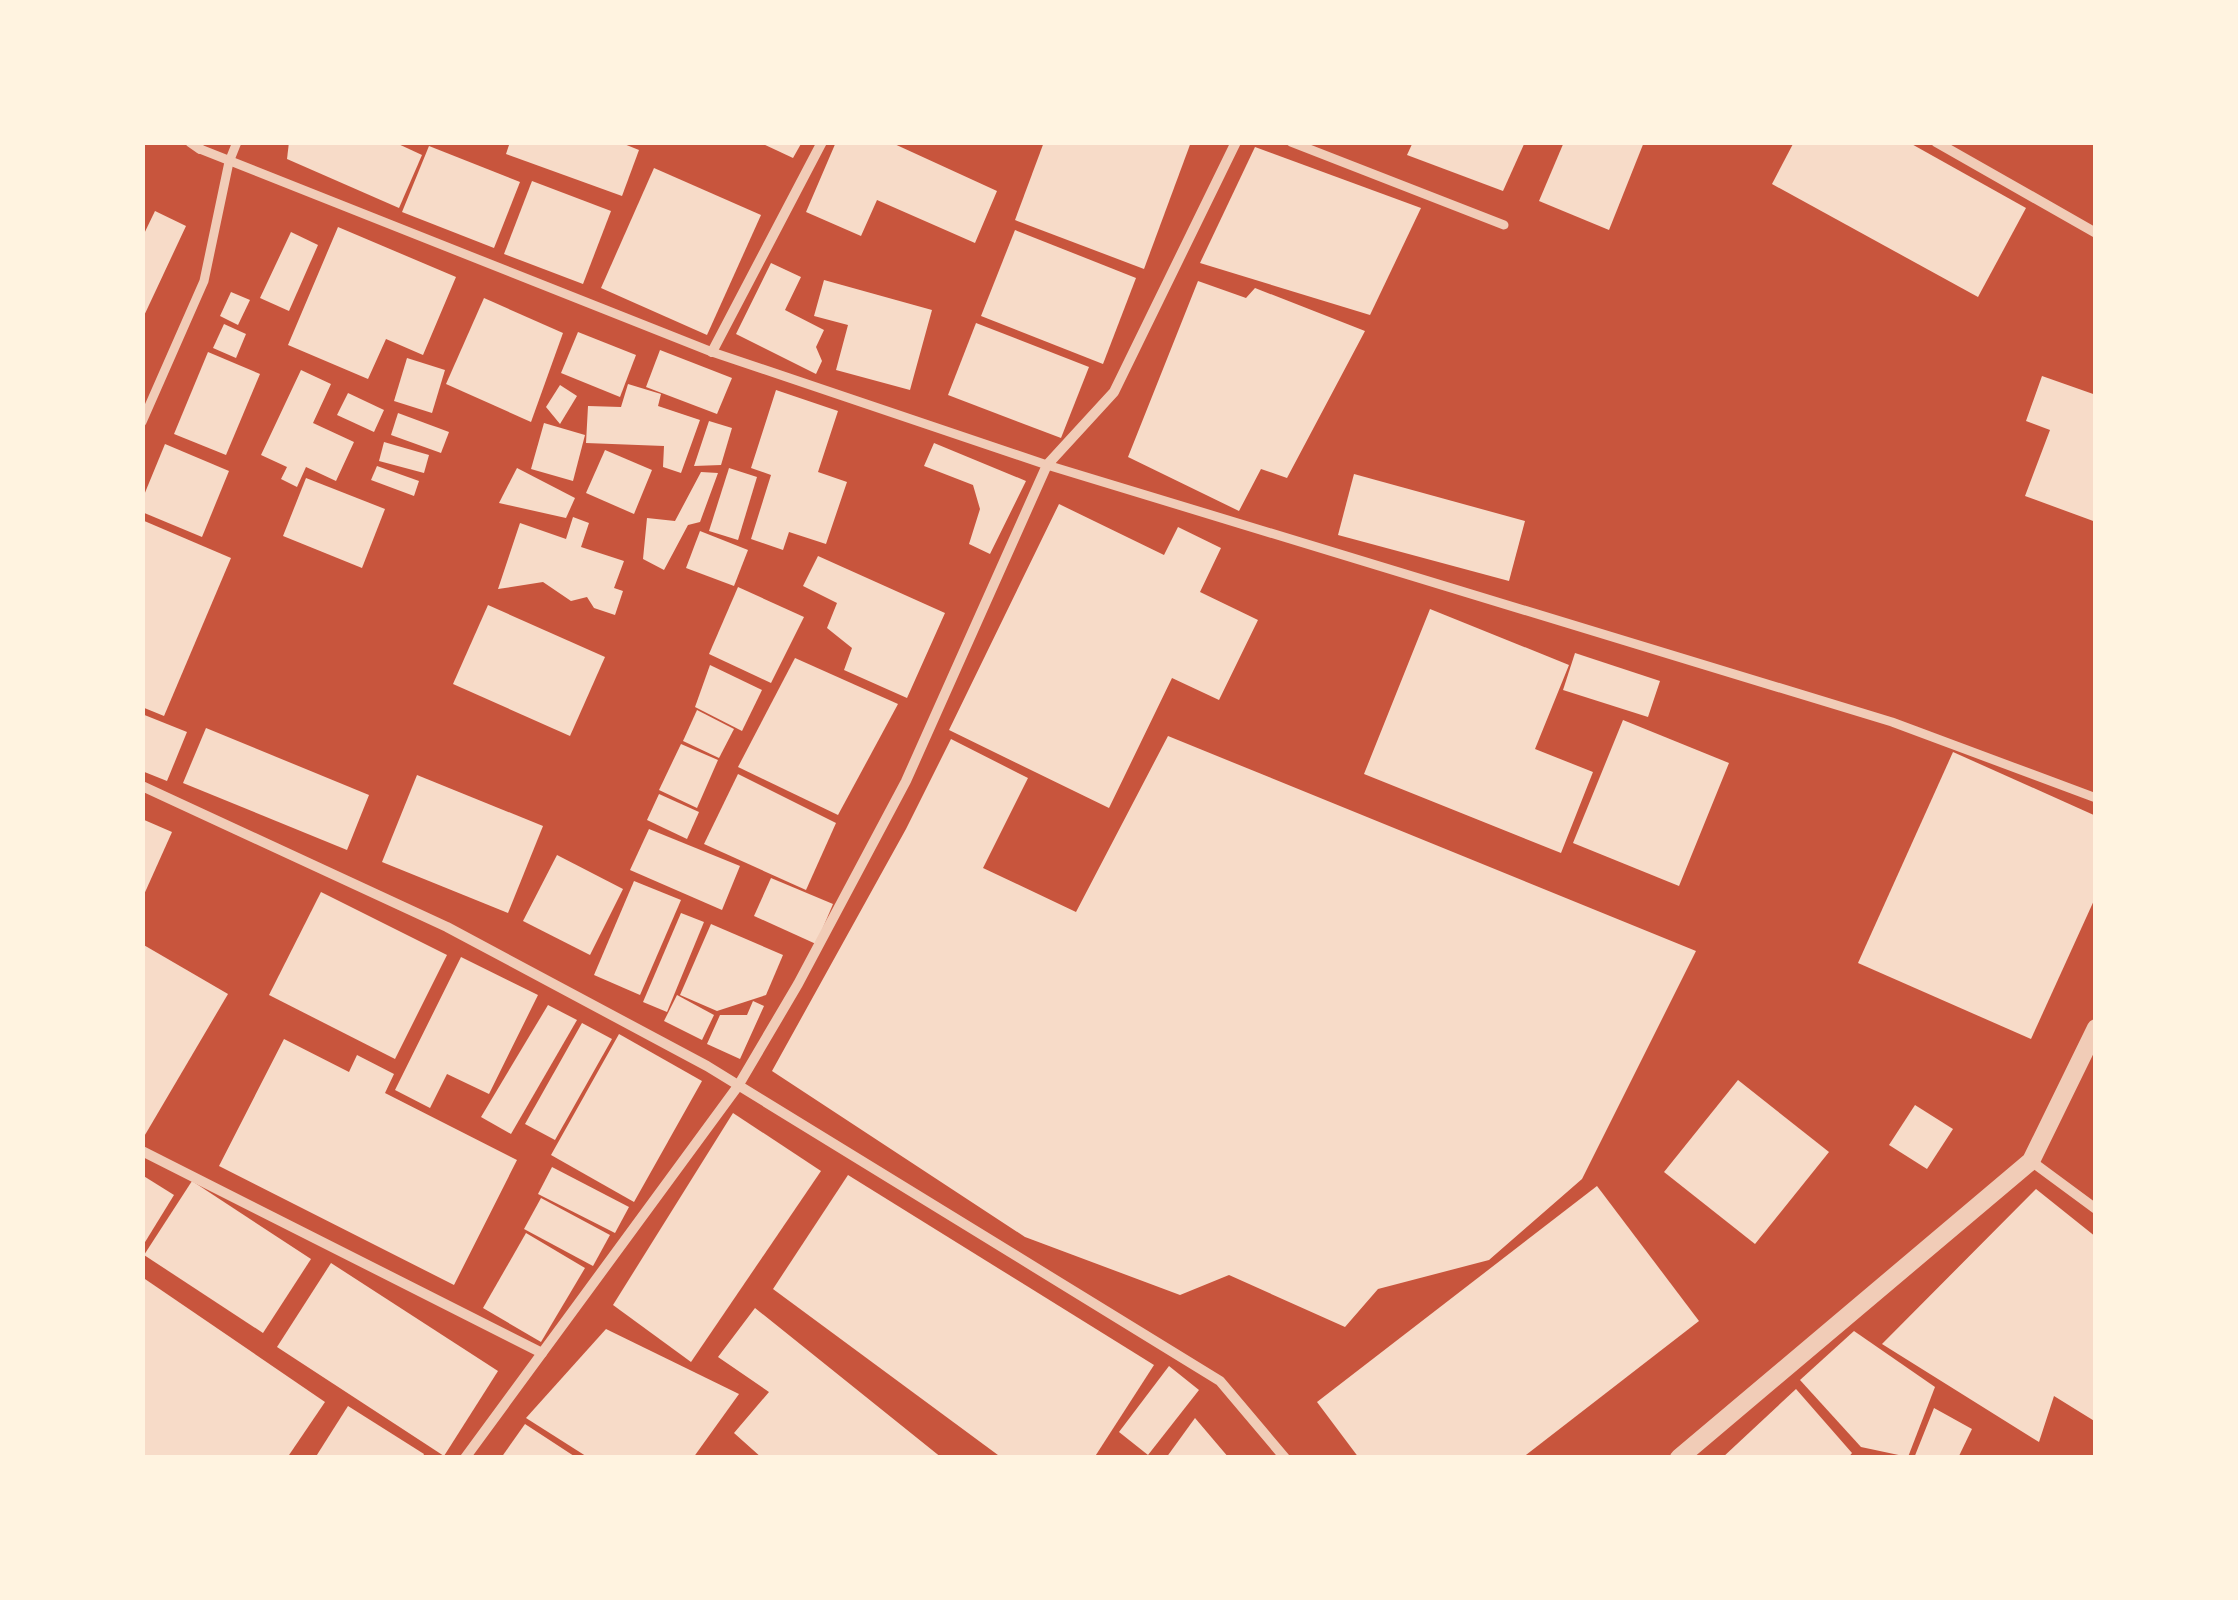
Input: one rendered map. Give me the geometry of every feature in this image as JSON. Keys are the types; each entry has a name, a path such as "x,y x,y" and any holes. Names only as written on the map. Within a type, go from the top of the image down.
{"street":[{"path":"142,422 204,281 236,142"},
{"path":"712,352 822,142"},
{"path":"465,1458 738,1086 798,984 906,781 1047,466 1114,392 1236,142"},
{"path":"1291,142 1504,226"},
{"path":"1936,142 2096,233"},
{"path":"195,146 712,352 1047,466 1892,722 2096,798"},
{"path":"142,786 447,927 707,1066 1220,1381 1285,1458"},
{"path":"1679,1458 2031,1160 2096,1028"},
{"path":"142,1152 542,1354"},
{"path":"2031,1160 2096,1209"}],"building":[{"path":"289,142 394,142 422,155 399,208 287,159"},
{"path":"510,142 619,142 639,150 622,196 506,154"},
{"path":"759,142 802,142 793,158"},
{"path":"836,142 890,142 997,191 975,243 877,200 861,236 806,212"},
{"path":"1044,142 1191,142 1144,269 1015,220"},
{"path":"1413,142 1525,142 1503,191 1407,155"},
{"path":"1564,142 1644,142 1609,230 1539,201"},
{"path":"1794,142 1908,142 2026,208 1978,297 1772,184"},
{"path":"429,146 520,182 494,248 402,212"},
{"path":"1255,147 1421,208 1370,315 1200,263"},
{"path":"654,168 761,215 707,335 601,288"},
{"path":"532,181 611,211 583,284 504,254"},
{"path":"155,211 186,226 142,320 142,238"},
{"path":"338,227 456,277 423,355 386,339 368,379 288,345"},
{"path":"1015,230 1136,278 1103,364 981,316"},
{"path":"291,232 318,245 289,311 260,298"},
{"path":"771,263 801,277 785,310 824,330 816,347 822,361 816,374 736,334"},
{"path":"824,280 932,310 910,390 836,370 848,325 814,316"},
{"path":"1198,281 1246,298 1255,288 1365,331 1287,478 1261,469 1239,511 1128,457"},
{"path":"231,292 250,300 238,325 220,316"},
{"path":"484,298 563,333 531,422 446,384"},
{"path":"976,323 1089,367 1061,438 948,395"},
{"path":"224,324 246,334 236,358 213,348"},
{"path":"578,332 636,355 620,397 561,373"},
{"path":"660,350 732,378 717,414 646,387"},
{"path":"208,352 260,374 226,455 174,434"},
{"path":"407,358 445,370 432,413 394,401"},
{"path":"301,370 331,384 313,423 354,442 336,481 306,467 297,487 281,479 287,467 261,455"},
{"path":"2042,376 2096,395 2096,522 2025,496 2050,430 2026,421"},
{"path":"628,384 661,394 658,406 700,420 681,473 663,467 664,446 586,443 588,406 621,407"},
{"path":"560,385 577,396 560,424 546,407"},
{"path":"776,390 838,411 818,472 847,482 826,544 789,532 783,550 751,539 771,475 751,468"},
{"path":"348,393 384,410 374,432 337,415"},
{"path":"398,413 449,432 441,453 391,435"},
{"path":"709,421 732,428 721,465 694,466"},
{"path":"544,423 585,435 573,481 531,469"},
{"path":"384,442 429,455 424,473 379,461"},
{"path":"934,443 1026,481 990,554 969,544 980,509 973,485 924,466"},
{"path":"165,444 229,471 202,537 142,512 142,500"},
{"path":"605,450 652,470 634,514 586,493"},
{"path":"377,466 419,481 414,496 371,480"},
{"path":"517,468 575,498 566,518 499,503"},
{"path":"729,468 757,477 738,540 709,531"},
{"path":"701,472 718,473 700,522 688,525 664,570 643,559 647,518 675,521"},
{"path":"1354,474 1525,521 1509,581 1338,535"},
{"path":"306,478 385,509 362,568 283,536"},
{"path":"1059,504 1164,555 1178,527 1221,548 1200,592 1258,620 1219,700 1172,678 1109,808 949,730"},
{"path":"573,517 589,523 581,547 624,561 614,588 623,591 615,615 594,608 587,597 571,601 543,582 498,589 520,523 566,539"},
{"path":"142,520 231,558 164,716 142,707"},
{"path":"700,531 748,550 734,586 686,568"},
{"path":"818,556 945,613 907,698 844,670 852,648 827,628 837,603 803,586"},
{"path":"738,587 804,617 771,683 709,654"},
{"path":"488,605 605,657 570,736 453,684"},
{"path":"1430,609 1569,665 1535,749 1593,772 1561,853 1364,774"},
{"path":"1575,653 1660,681 1648,717 1563,690"},
{"path":"795,658 898,704 838,815 738,767"},
{"path":"710,665 762,690 742,731 695,707"},
{"path":"697,710 734,729 719,758 683,741"},
{"path":"142,714 187,732 167,781 142,771"},
{"path":"1623,720 1729,763 1679,886 1573,843"},
{"path":"206,728 369,795 347,850 183,783"},
{"path":"1168,736 1696,951 1582,1179 1489,1260 1378,1289 1345,1327 1229,1275 1180,1295 1025,1237 772,1071 906,829 951,739 1028,778 983,868 1076,912"},
{"path":"681,744 718,760 697,808 659,790"},
{"path":"1953,752 2096,816 2096,896 2031,1039 1858,963"},
{"path":"738,774 836,823 806,890 704,844"},
{"path":"417,775 543,826 508,913 382,862"},
{"path":"659,794 699,812 687,839 647,820"},
{"path":"142,819 172,832 142,899"},
{"path":"649,829 740,866 722,910 630,870"},
{"path":"557,855 623,889 590,955 523,921"},
{"path":"771,878 833,904 816,944 754,916"},
{"path":"634,881 681,900 640,995 594,975"},
{"path":"321,892 447,955 395,1059 269,995"},
{"path":"681,913 704,922 667,1012 643,1002"},
{"path":"711,924 783,955 766,995 717,1011 680,995"},
{"path":"142,944 228,994 142,1140"},
{"path":"461,957 538,995 489,1094 447,1074 430,1108 395,1090"},
{"path":"677,995 714,1015 702,1040 664,1021"},
{"path":"753,1001 764,1006 740,1059 707,1044 720,1015 747,1015"},
{"path":"548,1005 577,1020 511,1134 481,1117"},
{"path":"582,1023 612,1039 555,1140 525,1124"},
{"path":"619,1034 702,1081 634,1202 551,1155"},
{"path":"284,1039 349,1072 357,1055 394,1074 385,1093 517,1160 454,1285 219,1166"},
{"path":"1738,1080 1829,1152 1755,1244 1664,1172"},
{"path":"1915,1105 1953,1129 1927,1169 1889,1145"},
{"path":"733,1113 821,1171 691,1362 613,1305"},
{"path":"552,1167 629,1207 615,1233 538,1194"},
{"path":"142,1175 174,1195 142,1247"},
{"path":"848,1175 1154,1365 1094,1458 1002,1458 773,1289"},
{"path":"192,1181 311,1259 263,1333 144,1255"},
{"path":"1597,1186 1699,1321 1522,1458 1359,1458 1317,1402"},
{"path":"2036,1189 2096,1237 2096,1422 2054,1396 2039,1442 1882,1344"},
{"path":"541,1198 610,1235 593,1266 524,1229"},
{"path":"526,1233 585,1268 541,1342 483,1308"},
{"path":"331,1263 498,1371 444,1456 277,1347"},
{"path":"142,1277 325,1402 287,1458 142,1458"},
{"path":"755,1308 942,1458 762,1458 734,1433 769,1392 718,1357"},
{"path":"606,1329 739,1394 693,1458 589,1458 526,1418"},
{"path":"1854,1331 1935,1387 1908,1457 1861,1447 1800,1380"},
{"path":"1169,1366 1199,1390 1148,1455 1119,1432"},
{"path":"1796,1389 1852,1453 1848,1458 1722,1458"},
{"path":"348,1406 424,1454 422,1458 315,1458"},
{"path":"1934,1408 1972,1429 1958,1458 1914,1458"},
{"path":"1195,1418 1229,1458 1166,1458"},
{"path":"525,1424 577,1458 501,1458"}]}
